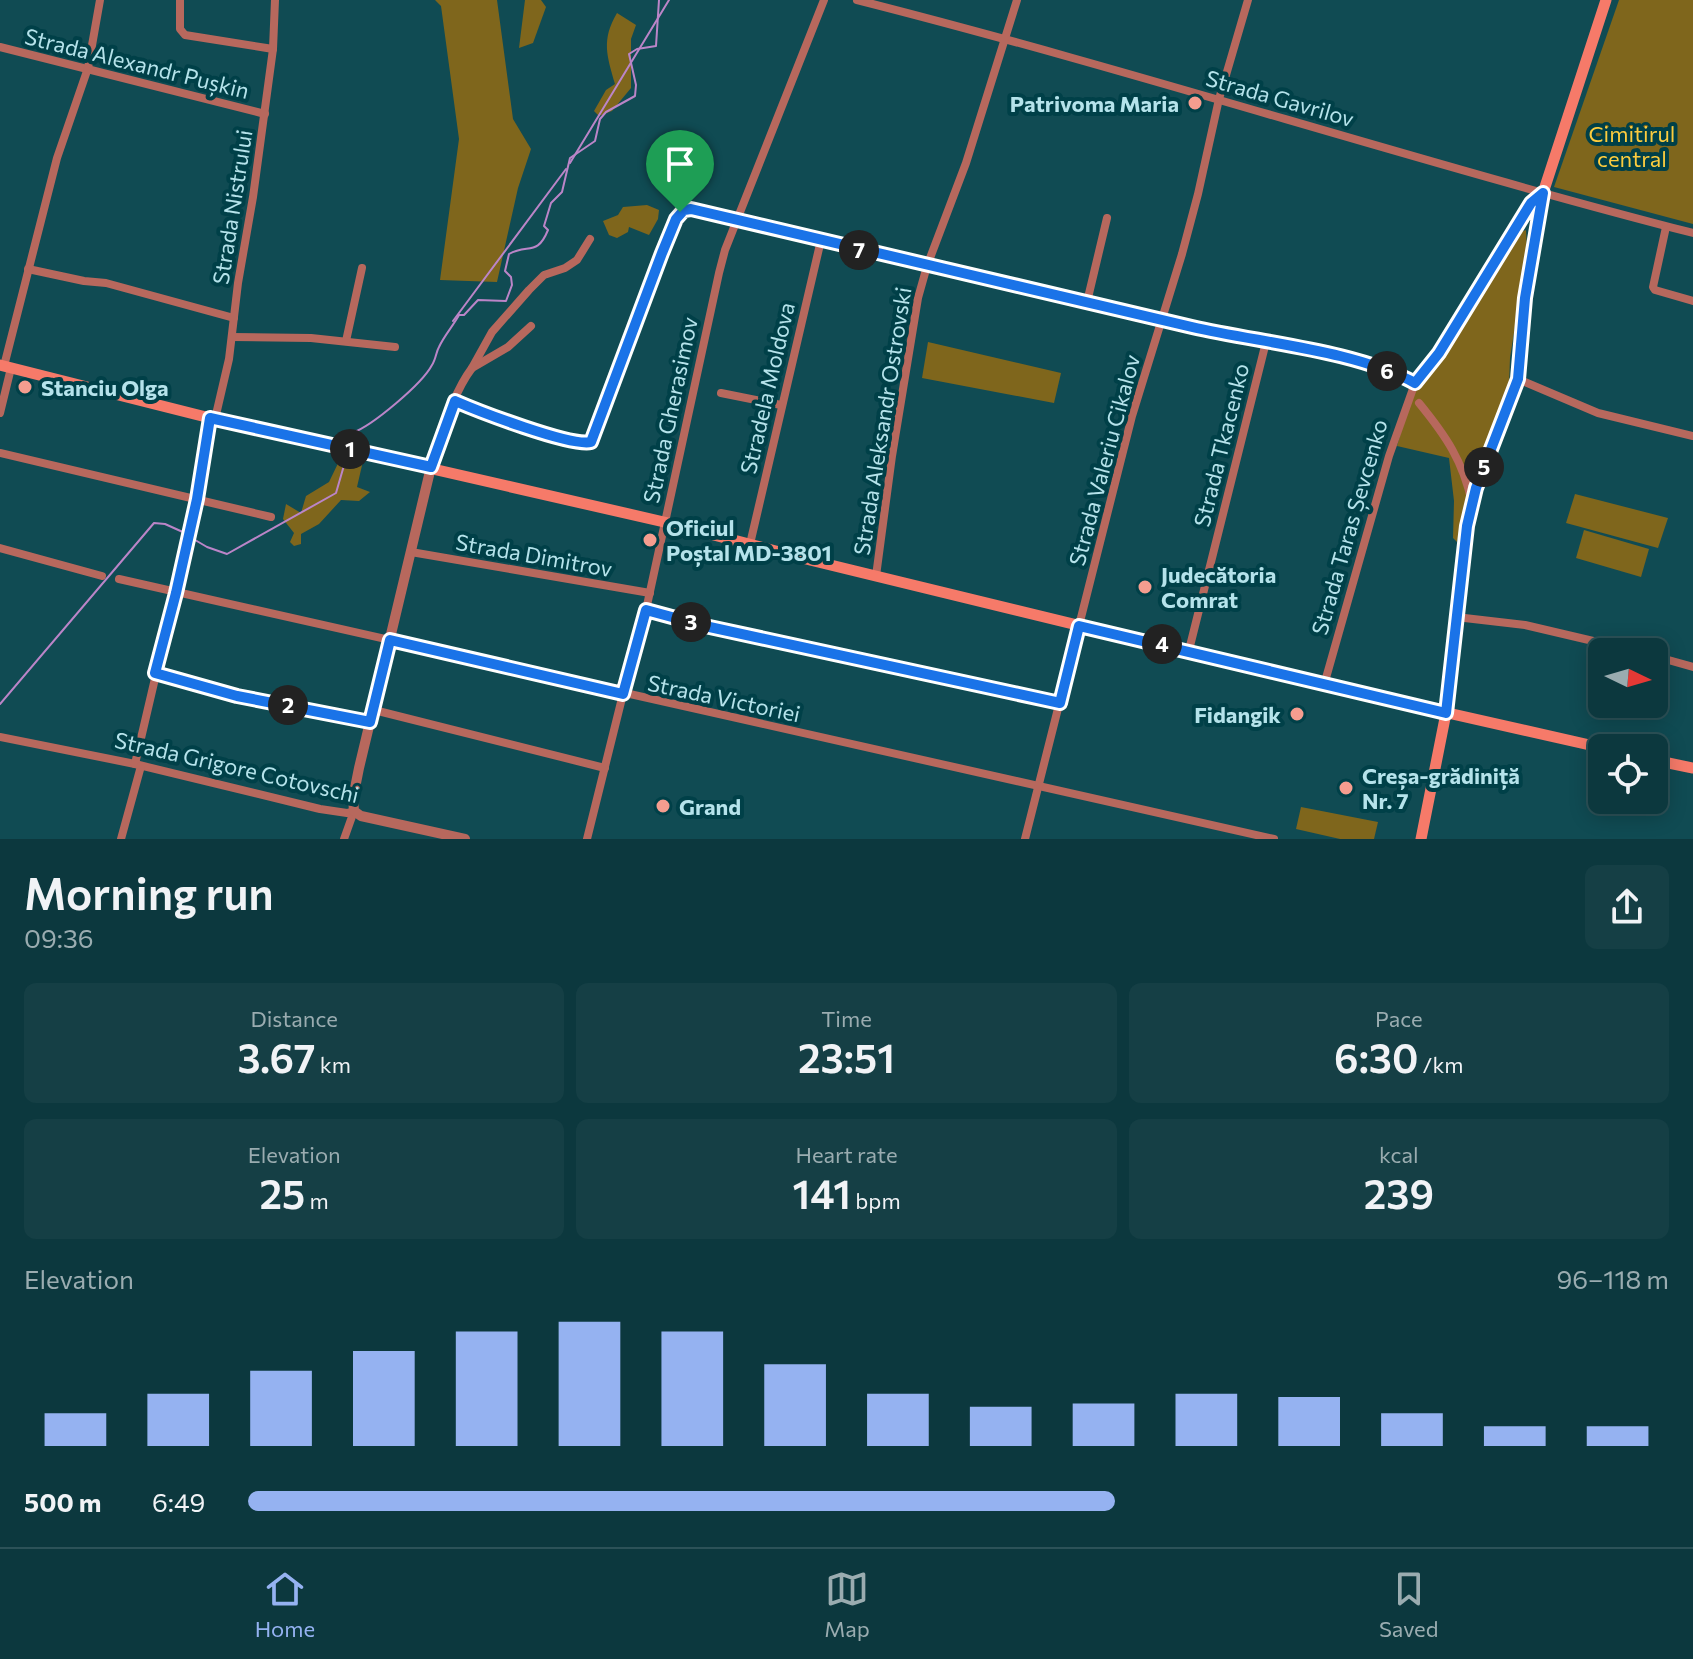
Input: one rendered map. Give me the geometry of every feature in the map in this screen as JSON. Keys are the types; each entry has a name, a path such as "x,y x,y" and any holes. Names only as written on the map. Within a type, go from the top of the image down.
{"main road":[{"name":"Strada Taras Șevcenko","path":"1543,193 1606,0"},
{"path":"1421,839 1446,713 1472,504 1518,379 1525,298 1543,193"},
{"path":"5,367 664,522 1324,685 1588,745"},
{"path":"1668,763 1693,768"}],"street":[{"path":"0,413 5,367 28,269 65,133 88,68 100,0"},
{"path":"180,0 180,29 185,35 273,49"},
{"name":"Strada Nistrului","path":"121,839 155,673 188,541 232,337 265,114 275,0"},
{"name":"Strada Gherasimov","path":"587,839 650,593 712,298 725,250 824,0"},
{"name":"Strada Gavrilov","path":"857,0 1006,38 1543,193 1693,233"},
{"name":"Strada Aleksandr Ostrovski","path":"876,576 918,298 966,163 1017,0"},
{"name":"Strada Valeriu Cikalov","path":"1025,839 1132,416 1198,194 1219,99 1248,0"},
{"name":"Strada Alexandr Pușkin","path":"0,47 265,114"},
{"name":"Strada Taras Șevcenko","path":"1324,685 1389,456 1415,383 1439,353 1531,203 1543,193"},
{"path":"455,401 514,423 578,442 591,442 662,253 680,212 691,209 927,266 1001,280 1161,320 1367,365 1415,383"},
{"path":"1087,302 1107,218"},
{"path":"1666,227 1653,287 1693,301"},
{"path":"344,839 354,811 353,798 370,722 431,467 455,401 492,332 544,275 577,260 590,239"},
{"name":"Stradela Moldova","path":"750,544 821,240"},
{"path":"346,341 362,268"},
{"path":"28,269 119,286 234,318"},
{"path":"472,368 508,347 531,326"},
{"path":"232,337 299,337 395,347"},
{"name":"Strada Tkacenko","path":"1189,650 1266,342"},
{"path":"1518,379 1606,416 1693,436"},
{"path":"721,393 781,405"},
{"path":"1419,403 1455,452 1472,504"},
{"path":"0,453 271,517"},
{"path":"0,548 102,576"},
{"name":"Strada Dimitrov","path":"411,552 650,593"},
{"name":"Strada Victoriei","path":"119,579 1274,839"},
{"path":"646,610 705,626 1060,703"},
{"path":"1456,617 1525,625 1588,640"},
{"path":"1668,660 1693,667"},
{"path":"155,673 237,696 370,722"},
{"path":"374,710 605,768"},
{"name":"Strada Grigore Cotovschi","path":"0,737 138,765 320,809 347,813 354,811 361,816 465,839"}],"green space":[{"path":"435,0 497,0 513,119 531,149 518,188 497,282 440,280 459,139 441,6"},
{"path":"525,0 541,0 546,7 533,43 519,48"},
{"name":"Cimitirul central","path":"1619,0 1693,0 1693,224 1554,187"},
{"path":"617,13 636,25 631,39 631,88 612,111 599,116 594,111 606,90 615,84 607,40"},
{"path":"647,205 659,210 658,219 649,235 629,227 628,232 617,238 609,235 603,221 618,215 623,207"},
{"path":"1526,230 1527,250 1510,358 1509,386 1473,478 1457,542 1453,538 1454,501 1449,458 1397,446 1411,398 1460,327 1518,233"},
{"path":"928,342 1061,373 1054,403 922,378"},
{"path":"343,453 363,461 357,487 370,492 359,501 341,500 319,524 301,534 301,544 294,546 290,542 294,533 283,519 286,504 301,513 306,496 329,482"},
{"path":"1575,494 1668,518 1658,548 1566,523"},
{"path":"1584,530 1649,549 1641,577 1576,558"},
{"path":"1301,807 1378,822 1374,839 1340,839 1296,829"}],"waterway":[{"path":"349,445 352,433 383,413 427,373 459,315 464,315 478,300 506,301 512,285 511,277 505,271 509,254 540,244 548,230 544,226 551,203 562,192 570,158 595,141 600,119 606,112 635,96 636,85 629,54 637,49 656,46 659,0"},
{"path":"570,163 669,0"},
{"path":"453,321 566,169"},
{"path":"190,537 227,554 336,493 347,455"},
{"path":"0,704 154,523 165,524 185,533"}],"place":[{"name":"Patrivoma Maria","path":"1195,103"},
{"name":"Stanciu Olga","path":"25,387"},
{"name":"Oficiul Poștal MD-3801","path":"650,540"},
{"name":"Judecătoria Comrat","path":"1145,587"},
{"name":"Fidangik","path":"1297,714"},
{"name":"Creșa-grădiniță Nr. 7","path":"1346,788"},
{"name":"Grand","path":"663,806"}],"route":[{"path":"1543,193 1525,298 1518,379 1506,417 1476,488 1467,526 1446,713 1079,626 1060,703 705,626 646,610 623,694 390,640 370,722 237,696 155,673 197,499 210,418 431,467 455,401 514,423 578,442 591,442 680,212 691,209 1208,331 1301,348 1367,365 1415,383 1439,353 1531,203 1543,193"}]}
